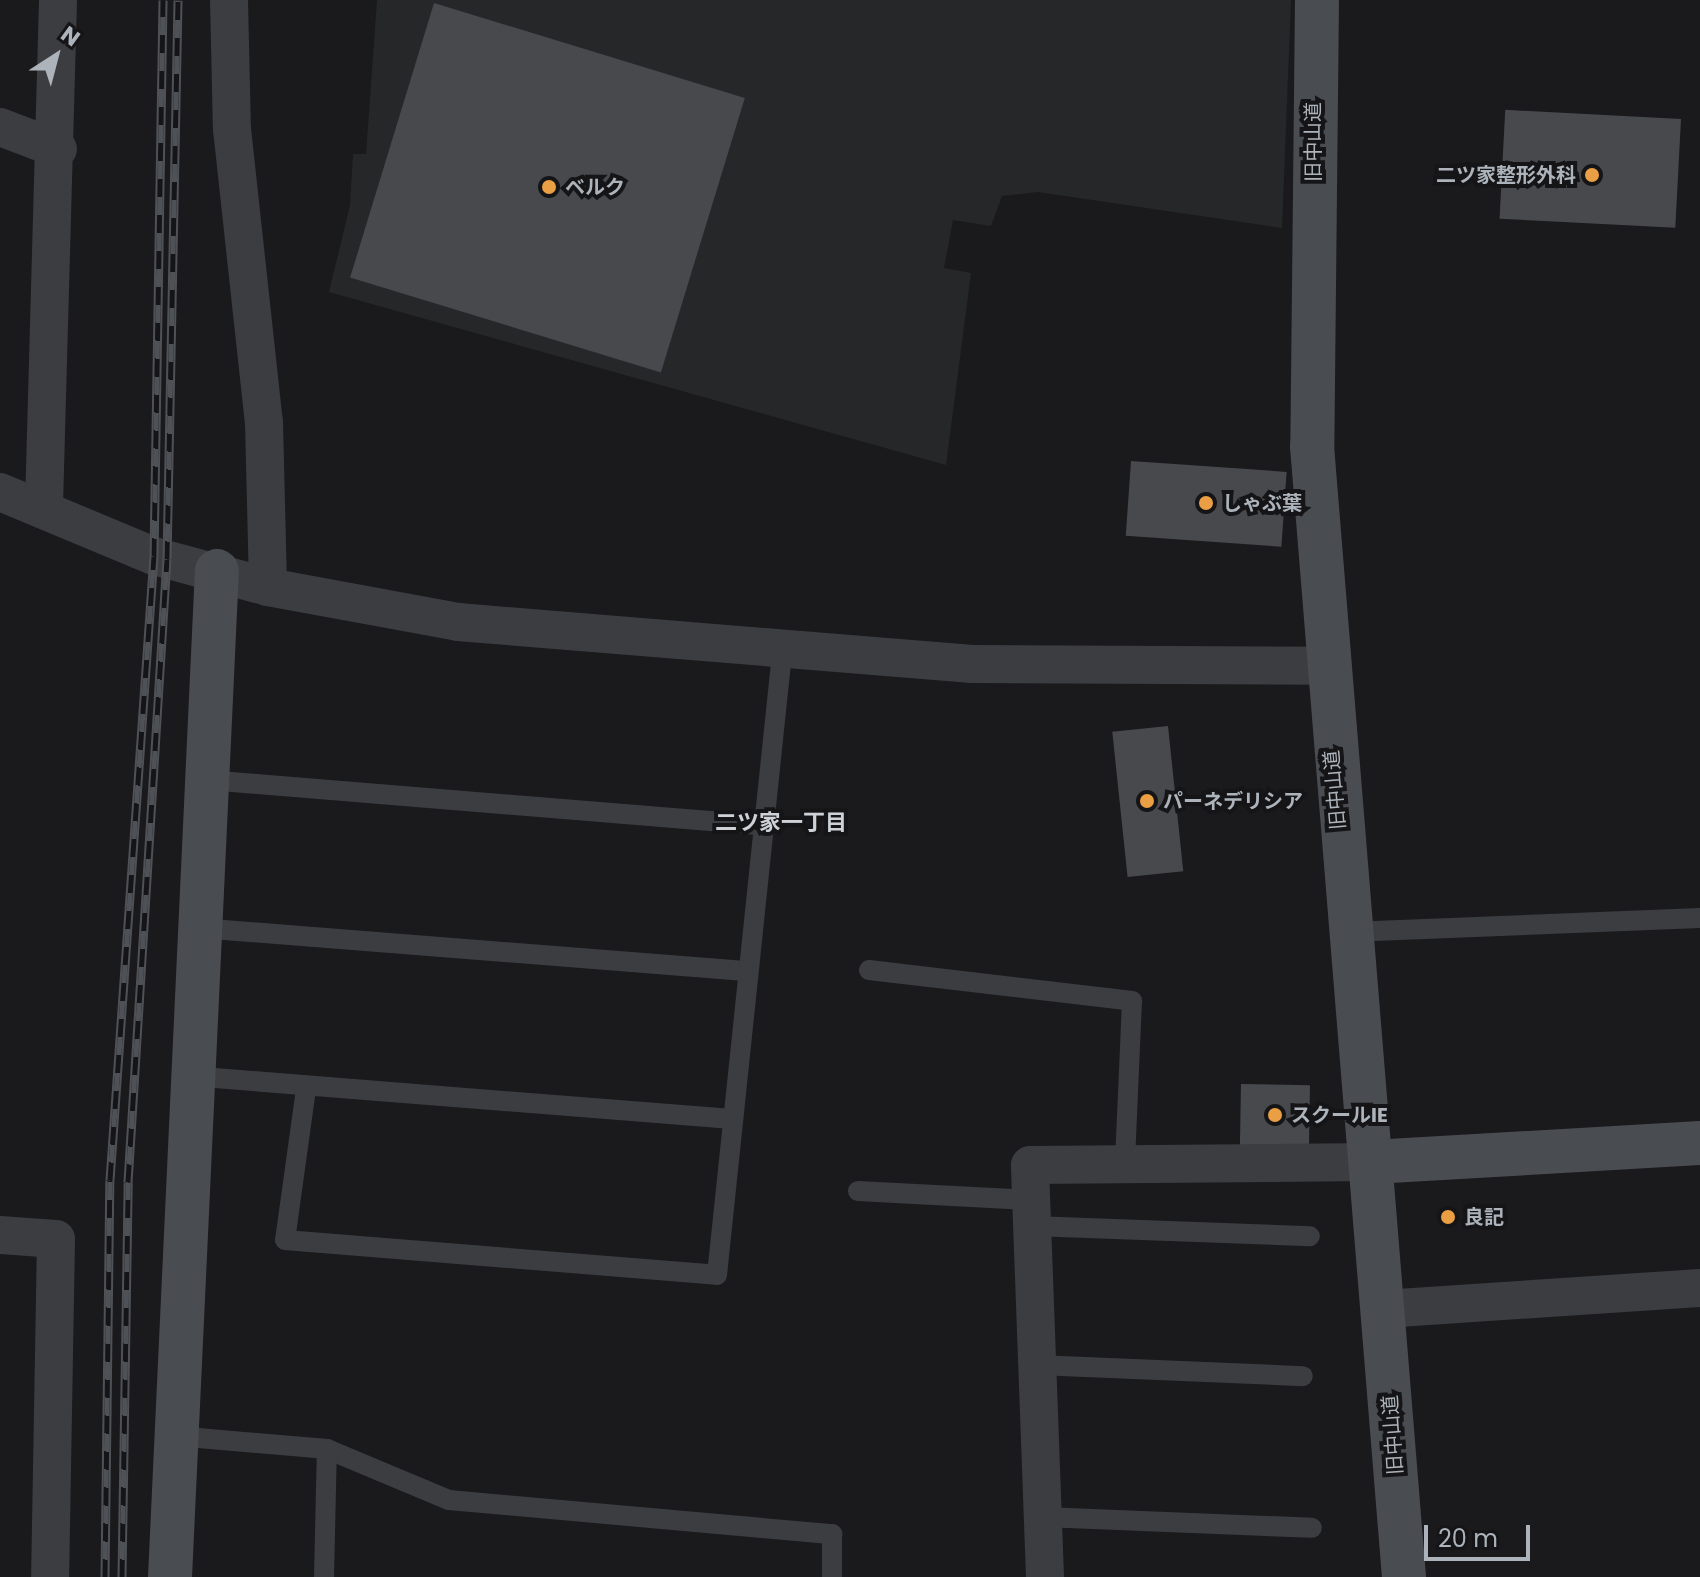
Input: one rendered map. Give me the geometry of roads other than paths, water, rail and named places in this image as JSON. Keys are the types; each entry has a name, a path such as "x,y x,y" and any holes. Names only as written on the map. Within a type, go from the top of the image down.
{"main road":[{"name":"旧中山道","path":"1317,0 1312,446 1325,666 1372,1162 1404,1577"},
{"path":"170,1577 189,1076 208,780 217,571"},
{"path":"1372,1162 1700,1143"}],"street":[{"path":"229,0 232,129 264,422 268,587"},
{"path":"44,505 58,149 48,3"},
{"path":"0,127 58,149"},
{"path":"0,492 44,505 154,556 268,587 458,622 782,653 1145,669 1325,666"},
{"path":"1045,1577 1030,1165 1372,1162"},
{"path":"0,1235 56,1239 50,1577"},
{"path":"1383,1309 1700,1288"}],"lane":[{"path":"306,1089 285,1240 717,1275 759,825 782,653"},
{"path":"208,780 759,825"},
{"path":"1349,932 1700,918"},
{"path":"199,928 745,971"},
{"path":"869,970 1132,1001 1125,1164"},
{"path":"189,1076 306,1089 732,1119"},
{"path":"858,1191 1032,1213 1310,1236"},
{"path":"1037,1365 1303,1376"},
{"path":"175,1436 327,1449 449,1500 832,1534 832,1577"},
{"path":"324,1577 327,1449"},
{"path":"1043,1517 1312,1528"}],"railway":[{"path":"105,1577 110,1180 154,556 163,0"},
{"path":"122,1577 128,1182 167,559 178,0"}],"place":[{"name":"二ツ家整形外科","path":"1592,175"},
{"name":"ベルク","path":"549,187"},
{"name":"しゃぶ葉","path":"1206,503"},
{"name":"パーネデリシア","path":"1147,801"},
{"name":"スクールIE","path":"1275,1115"},
{"name":"良記","path":"1448,1217"}],"district":[{"name":"二ツ家一丁目","path":"781,823"}]}
